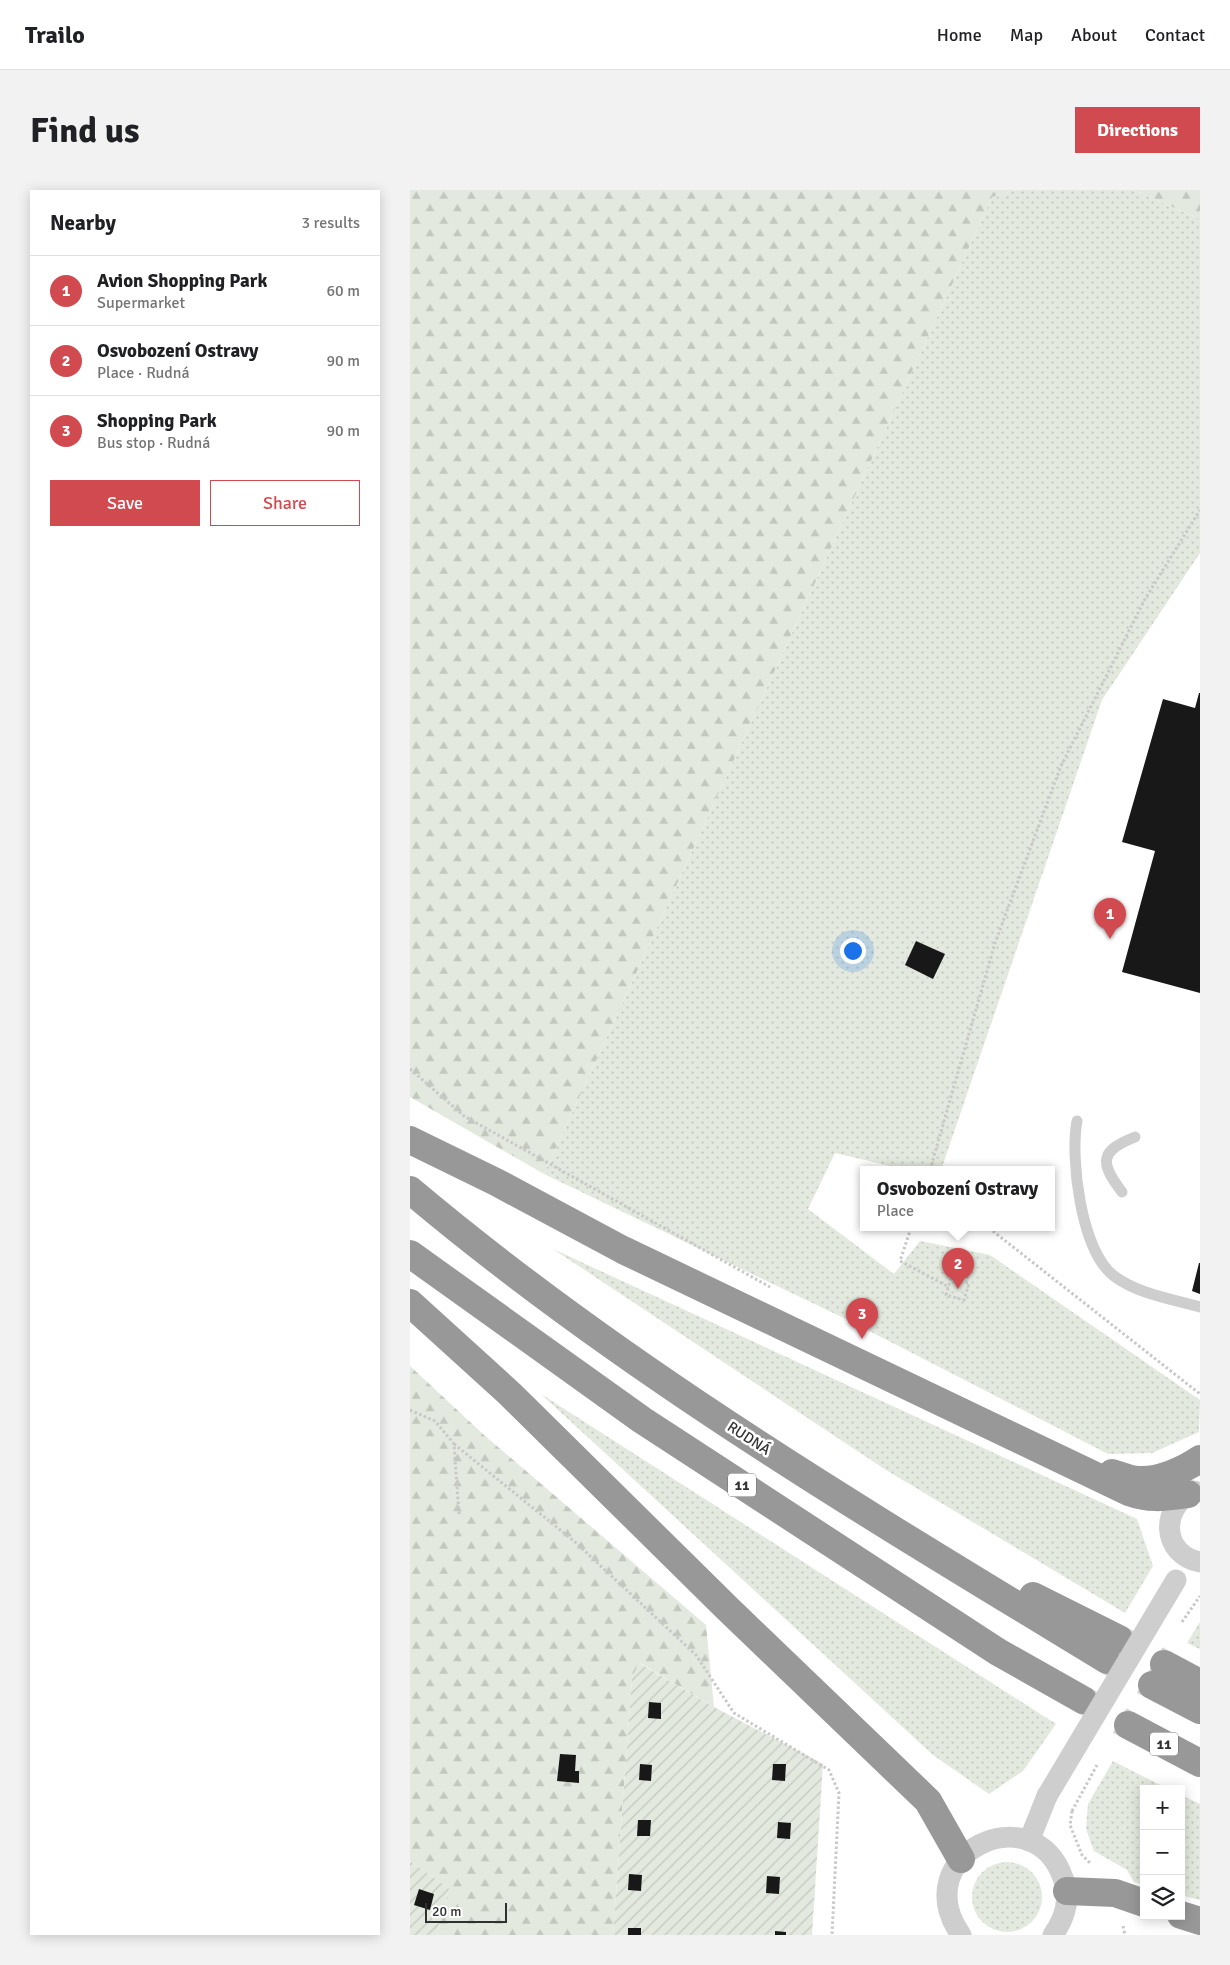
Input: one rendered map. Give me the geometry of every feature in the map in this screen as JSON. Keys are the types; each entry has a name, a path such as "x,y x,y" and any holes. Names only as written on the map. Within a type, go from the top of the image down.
{"highway":[{"path":"410,1140 496,1182 623,1250 1129,1492 1144,1497 1157,1498 1194,1491"},
{"name":"RUDNÁ","path":"410,1190 464,1235 648,1372 867,1514 1113,1649"},
{"name":"11","path":"410,1254 642,1420 998,1652 1083,1700"},
{"path":"410,1303 510,1394 721,1602 928,1801 961,1859"},
{"path":"1067,1463 1140,1480 1177,1471 1200,1459"},
{"path":"1200,1683 1158,1674 1200,1710"},
{"name":"11","path":"1128,1725 1200,1763"},
{"path":"1067,1891 1115,1893 1140,1902"},
{"path":"1185,1916 1200,1922"}],"street":[{"path":"1029,1842 1048,1796 1176,1580 1195,1561 1178,1550 1171,1538 1170,1531 1170,1516 1173,1510 1182,1498 1194,1491"},
{"path":"961,1935 952,1920 948,1903 950,1880 961,1859 977,1845 987,1840 1008,1837 1029,1842 1048,1853 1060,1870 1067,1891 1064,1914 1053,1935"}],"lane":[{"path":"1077,1121 1074,1138 1080,1198 1086,1228 1102,1263 1113,1276 1134,1288 1200,1307"},
{"path":"1122,1192 1110,1176 1106,1166 1107,1157 1118,1144 1135,1137"}],"path":[{"path":"931,1166 995,943 1061,766 1145,599 1200,510"},
{"path":"410,1069 464,1116 776,1290"},
{"path":"910,1231 900,1260 949,1287"},
{"path":"994,1231 1200,1394"},
{"path":"951,1278 969,1283 964,1300 946,1295 949,1287 951,1278"},
{"path":"410,1410 435,1421 454,1444 575,1542 696,1654 734,1713 829,1770 840,1793 832,1935"},
{"path":"454,1444 459,1514"}],"green space":[{"path":"410,190 1015,190 992,197 544,1174 410,1097"},
{"path":"1015,190 1134,190 1200,219 1200,553 1102,700 942,1166 890,1166 835,1153 808,1209 894,1274 920,1241 990,1255 1200,1400 1199,1432 1152,1453 1108,1454 850,1321 544,1174 992,197"},
{"path":"1134,190 1200,190 1200,219"},
{"path":"553,1249 1137,1519 1153,1566 1125,1613 886,1470"},
{"path":"410,1366 484,1435 706,1625 714,1707 640,1663 632,1677 613,1935 437,1935 449,1888 410,1861"},
{"path":"541,1394 1056,1724 1023,1771 989,1794 933,1755"},
{"path":"1200,1622 1200,1649 1187,1643"},
{"path":"639,1663 714,1707 823,1764 812,1935 613,1935 632,1677"},
{"path":"1113,1761 1160,1785 1140,1785 1140,1884 1134,1882 1127,1870 1094,1851 1086,1829 1088,1804"},
{"path":"1185,1797 1200,1804 1200,1900 1185,1896"},
{"path":"410,1861 449,1888 437,1935 410,1935"},
{"path":"1007,1862 1020,1865 1032,1872 1039,1884 1042,1897 1039,1910 1032,1922 1020,1929 1007,1932 994,1929 982,1922 975,1910 972,1897 975,1884 982,1872 994,1865"}],"building":[{"path":"1199,693 1200,993 1122,972 1155,851 1122,842 1163,699 1195,708"},
{"path":"916,941 945,954 933,979 905,965"},
{"path":"1200,1263 1200,1294 1192,1291"},
{"path":"649,1702 661,1703 661,1719 648,1718"},
{"path":"560,1754 576,1755 575,1771 579,1771 579,1783 557,1781"},
{"path":"640,1764 652,1765 651,1781 639,1780"},
{"path":"773,1764 786,1764 785,1781 772,1780"},
{"path":"638,1820 651,1820 650,1836 637,1836"},
{"path":"778,1822 791,1823 790,1839 777,1838"},
{"path":"629,1874 642,1875 641,1891 628,1890"},
{"path":"767,1876 780,1877 779,1894 766,1893"},
{"path":"419,1889 434,1894 430,1910 414,1905"},
{"path":"628,1928 641,1928 641,1935 628,1935"},
{"path":"775,1931 786,1932 786,1935 775,1935"}],"tunnel":[{"path":"1119,1639 1164,1664"},
{"path":"1107,1660 1152,1685"},
{"path":"1083,1700 1128,1725"}],"place":[{"name":"Avion Shopping Park","path":"1110,939"},
{"name":"Osvobození Ostravy","path":"958,1289"},
{"name":"Shopping Park","path":"862,1339"}]}
